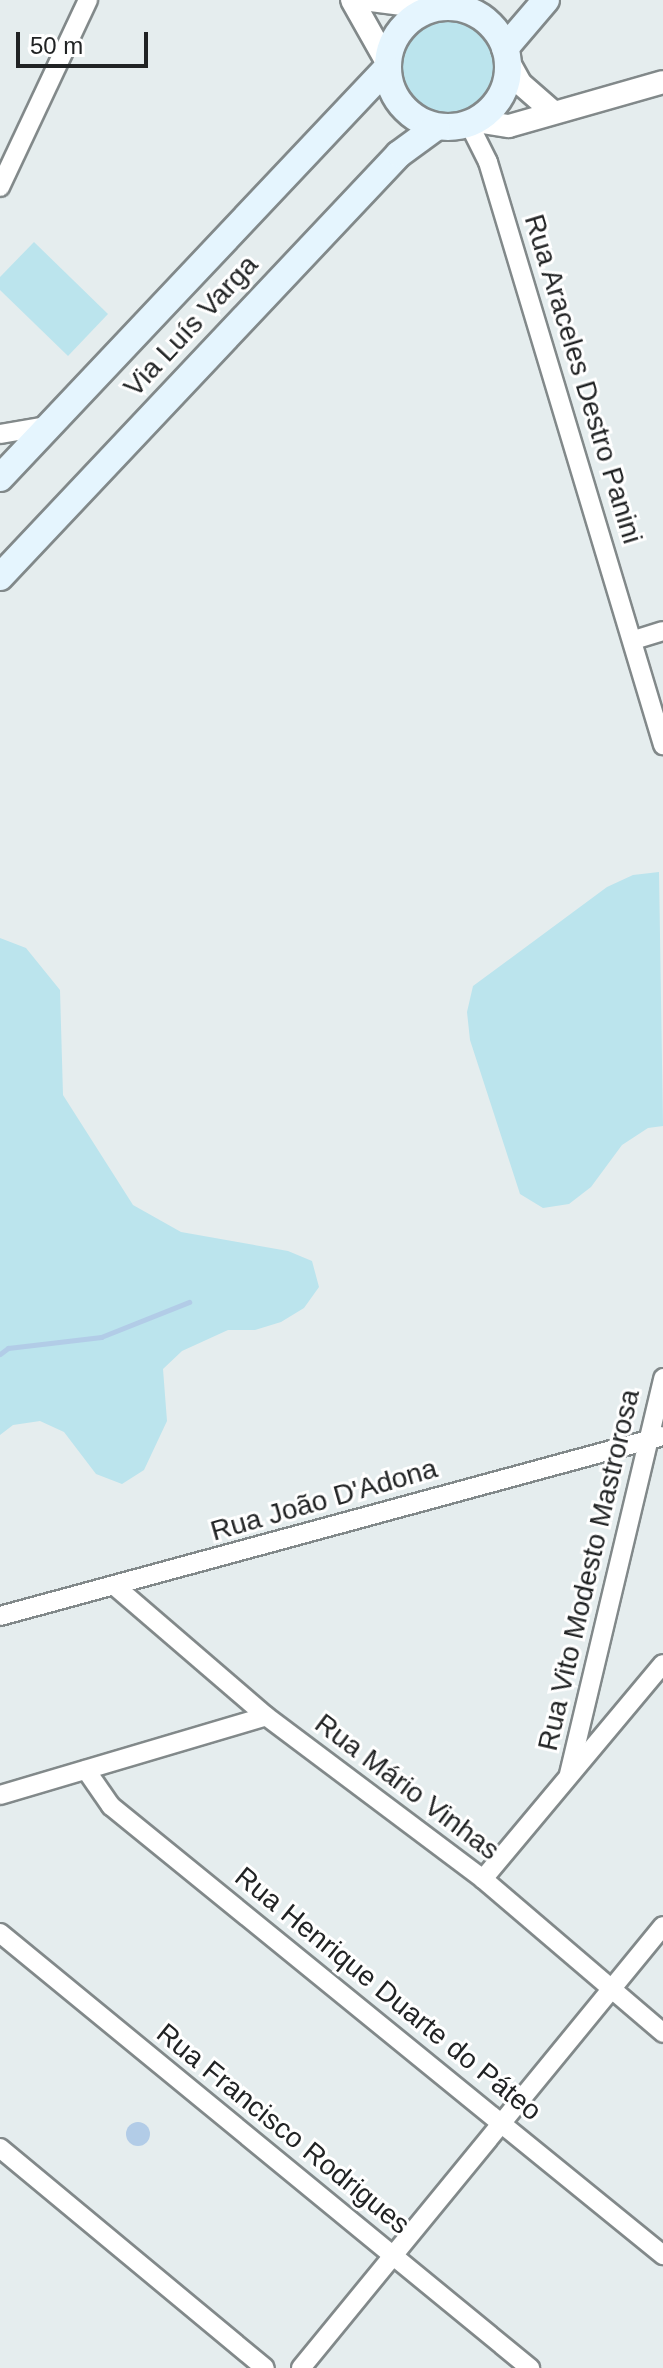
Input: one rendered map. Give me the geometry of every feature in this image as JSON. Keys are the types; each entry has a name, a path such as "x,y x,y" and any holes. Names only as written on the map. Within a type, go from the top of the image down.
{"main road":[{"path":"507,54 546,0"},
{"path":"440,5 473,12 498,33 507,54 506,85 495,106 473,123 436,127 401,106 387,65 401,27 440,5"},
{"name":"Via Luís Varga","path":"0,478 387,65"},
{"name":"Via Luís Varga","path":"0,577 399,154 436,127"}],"street":[{"path":"0,187 88,0"},
{"path":"352,0 387,65"},
{"path":"371,0 440,5"},
{"path":"507,54 521,84 553,112"},
{"path":"473,123 509,126 663,82"},
{"name":"Rua Araceles Destro Panini","path":"473,123 488,162 634,640 663,745"},
{"path":"0,434 50,426"},
{"path":"634,640 663,631"},
{"name":"Rua Vito Modesto Mastrorosa","path":"569,1774 655,1437 663,1378"},
{"name":"Rua João D'Adona","path":"0,1616 116,1587 655,1437"},
{"name":"Rua Mário Vinhas","path":"116,1587 266,1716 483,1879 663,2033"},
{"path":"483,1879 663,1664"},
{"path":"0,1795 266,1716"},
{"name":"Rua Henrique Duarte do Páteo","path":"86,1770 111,1806 663,2255"},
{"path":"301,2368 396,2258 663,1926"},
{"name":"Rua Francisco Rodrigues","path":"0,1933 530,2368"},
{"path":"0,2148 265,2368"}],"shaded area":[{"path":"447,18 466,22 482,32 492,48 496,67 492,86 482,102 466,112 447,116 428,112 412,102 402,86 398,67 402,48 412,32 428,22"},
{"path":"34,242 108,314 68,356 0,290 0,277"},
{"path":"659,872 663,1126 648,1128 622,1145 591,1187 569,1204 543,1208 520,1194 470,1040 467,1012 473,986 607,887 633,875"},
{"path":"0,938 26,948 60,990 63,1095 133,1205 181,1232 288,1251 312,1261 319,1287 304,1308 281,1322 255,1330 228,1330 182,1351 163,1369 167,1421 144,1470 122,1484 96,1474 64,1432 40,1421 13,1425 0,1435"},
{"path":"138,2122 149,2129 150,2134 143,2145 138,2146 127,2139 126,2134 133,2123"}],"waterway":[{"path":"0,1354 8,1348 101,1337 189,1302"}]}
